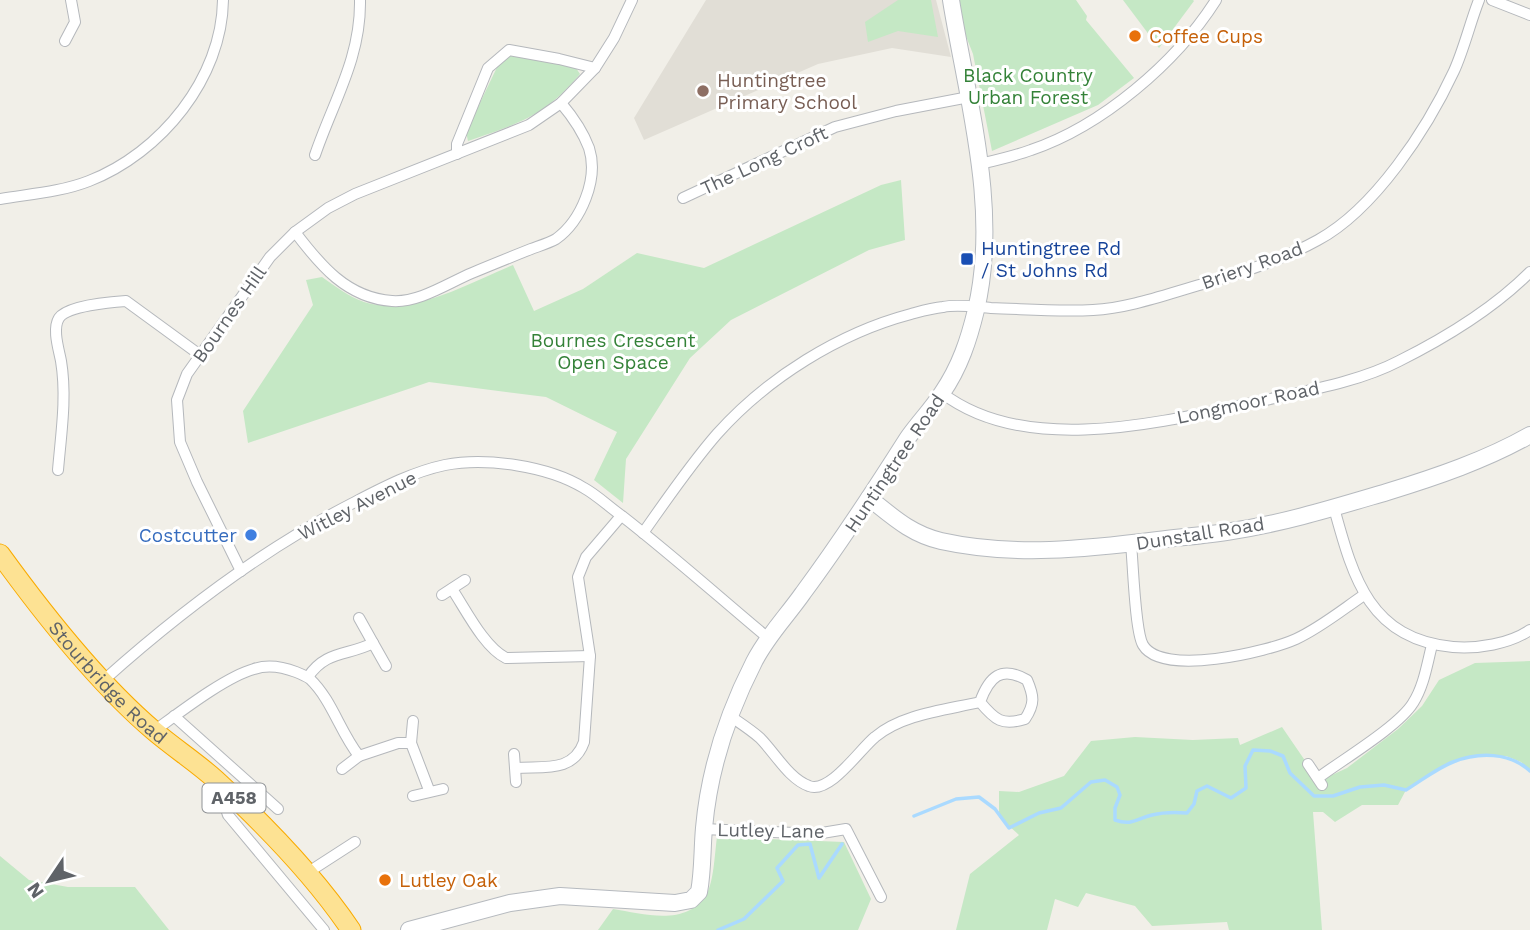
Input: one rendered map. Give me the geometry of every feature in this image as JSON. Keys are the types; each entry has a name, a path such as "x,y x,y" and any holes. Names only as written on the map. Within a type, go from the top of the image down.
{"highway":[{"name":"Stourbridge Road","path":"0,554 104,680 154,731 230,794 307,873 351,930"}],"street":[{"path":"65,41 75,22 71,0"},
{"path":"0,200 72,187 89,181 119,166 159,134 189,103 203,77 216,42 223,0"},
{"path":"315,155 353,60 360,0"},
{"name":"Bournes Hill","path":"241,571 180,442 177,400 187,374 249,283 295,232 328,208 355,194 529,125 561,103 595,68 632,0"},
{"name":"Huntingtree Road","path":"409,930 510,903 559,896 684,903 699,892 704,829 712,780 730,716 754,661 942,393 966,348 984,259 980,164 951,0"},
{"path":"980,164 1034,149 1103,115 1167,60 1216,0"},
{"name":"Briery Road","path":"643,533 673,489 718,434 755,398 816,354 909,315 945,306 1056,311 1108,307 1152,299 1223,278 1282,257 1319,240 1368,201 1405,154 1431,114 1454,70 1479,0"},
{"path":"1492,0 1530,15"},
{"path":"457,154 457,144 488,68 509,50 595,68"},
{"name":"The Long Croft","path":"684,198 835,127 896,111 969,97"},
{"path":"295,232 313,257 343,284 352,290 393,302 418,297 554,240 580,212 588,191 590,170 590,151 581,131 561,103"},
{"name":"Longmoor Road","path":"942,393 962,408 984,415 1032,427 1058,429 1106,428 1150,423 1237,406 1310,390 1398,362 1494,304 1530,272"},
{"path":"58,470 64,395 58,348 57,322 60,317 69,310 126,301 200,355"},
{"name":"Dunstall Road","path":"869,498 907,529 940,541 991,548 1050,551 1131,544 1234,531 1334,508 1440,474 1530,435"},
{"name":"Witley Avenue","path":"104,680 181,613 326,517 407,476 460,463 505,464 557,476 584,488 643,533 768,638"},
{"path":"1334,508 1349,560 1364,595 1390,624 1409,636 1432,645 1469,649 1499,643 1530,630"},
{"path":"516,768 562,765 572,761 580,753 584,742 590,656 578,577 586,557 621,516"},
{"path":"1131,544 1142,644 1155,657 1165,660 1186,661 1242,654 1280,645 1325,622 1364,595"},
{"path":"465,580 447,592 499,654 506,658 590,656"},
{"path":"359,618 387,666"},
{"path":"308,677 314,668 334,654 362,649 373,643"},
{"path":"1308,764 1320,782 1397,721 1412,706 1432,645"},
{"path":"154,731 240,675 256,668 285,668 308,677 329,705 359,756"},
{"path":"1011,673 1027,680 1034,699 1032,709 1025,719 1011,722 1001,722 990,715 980,702 987,685 1002,674 1011,673"},
{"path":"730,716 759,737 797,779 812,788 833,780 875,736 897,723 980,702"},
{"name":"Stourbridge Road","path":"174,716 278,809"},
{"path":"413,721 411,743 429,790"},
{"path":"342,769 359,756 398,743 411,743"},
{"path":"514,754 516,782"},
{"path":"413,796 429,790 443,789"},
{"path":"230,794 225,806 228,815 324,930"},
{"name":"Lutley Lane","path":"704,829 816,834 846,829 881,897"},
{"path":"307,873 355,842"}],"shaded area":[{"name":"Huntingtree Primary School","path":"706,0 936,0 951,57 892,48 818,64 644,140 634,118"}],"green space":[{"path":"898,0 931,0 938,37 898,31 868,42 865,22"},
{"name":"Black Country Urban Forest","path":"956,0 1076,0 1087,16 1086,20 1134,78 1098,105 992,151 973,54 960,21"},
{"path":"1123,0 1193,0 1194,1 1159,48"},
{"path":"513,54 574,65 580,74 554,100 530,117 468,141 466,132 500,61"},
{"name":"Bournes Crescent Open Space","path":"901,180 905,240 869,250 731,320 690,358 626,459 623,503 594,480 617,432 546,397 429,382 248,443 243,411 313,305 306,280 322,277 364,302 401,305 440,296 513,265 534,311 583,289 637,253 704,268 881,185"},
{"path":"1530,661 1530,771 1521,762 1506,756 1474,757 1452,762 1406,790 1398,805 1362,805 1335,822 1323,812 1313,812 1322,930 1229,930 1227,922 1152,926 1135,906 1086,893 1078,907 1055,899 1047,930 956,930 970,874 1019,835 999,817 999,791 1019,792 1064,776 1091,741 1135,737 1193,740 1238,738 1240,745 1282,727 1319,781 1347,768 1398,729 1422,706 1439,680 1475,663"},
{"path":"717,837 844,842 871,899 858,930 598,930 613,909 665,916 690,910 700,903 710,886"},
{"path":"0,856 29,880 68,887 135,887 169,930 0,930"}],"waterway":[{"path":"914,816 956,799 979,797 995,809 1009,828 1039,813 1061,808 1091,782 1105,780 1117,787 1120,795 1115,808 1115,820 1130,822 1161,813 1187,813 1194,804 1197,791 1207,786 1231,798 1246,788 1245,766 1253,750 1270,751 1283,756 1290,773 1314,796 1333,796 1360,787 1384,785 1406,790 1447,765 1483,755 1513,760 1530,771"},
{"path":"718,930 744,919 783,881 777,868 798,845 810,844 819,878 842,844"}],"place":[{"name":"Coffee Cups","path":"1135,36"},
{"name":"Huntingtree Primary School","path":"703,91"},
{"name":"Huntingtree Rd / St Johns Rd","path":"967,259"},
{"name":"Costcutter","path":"251,535"},
{"name":"Lutley Oak","path":"385,880"}]}
